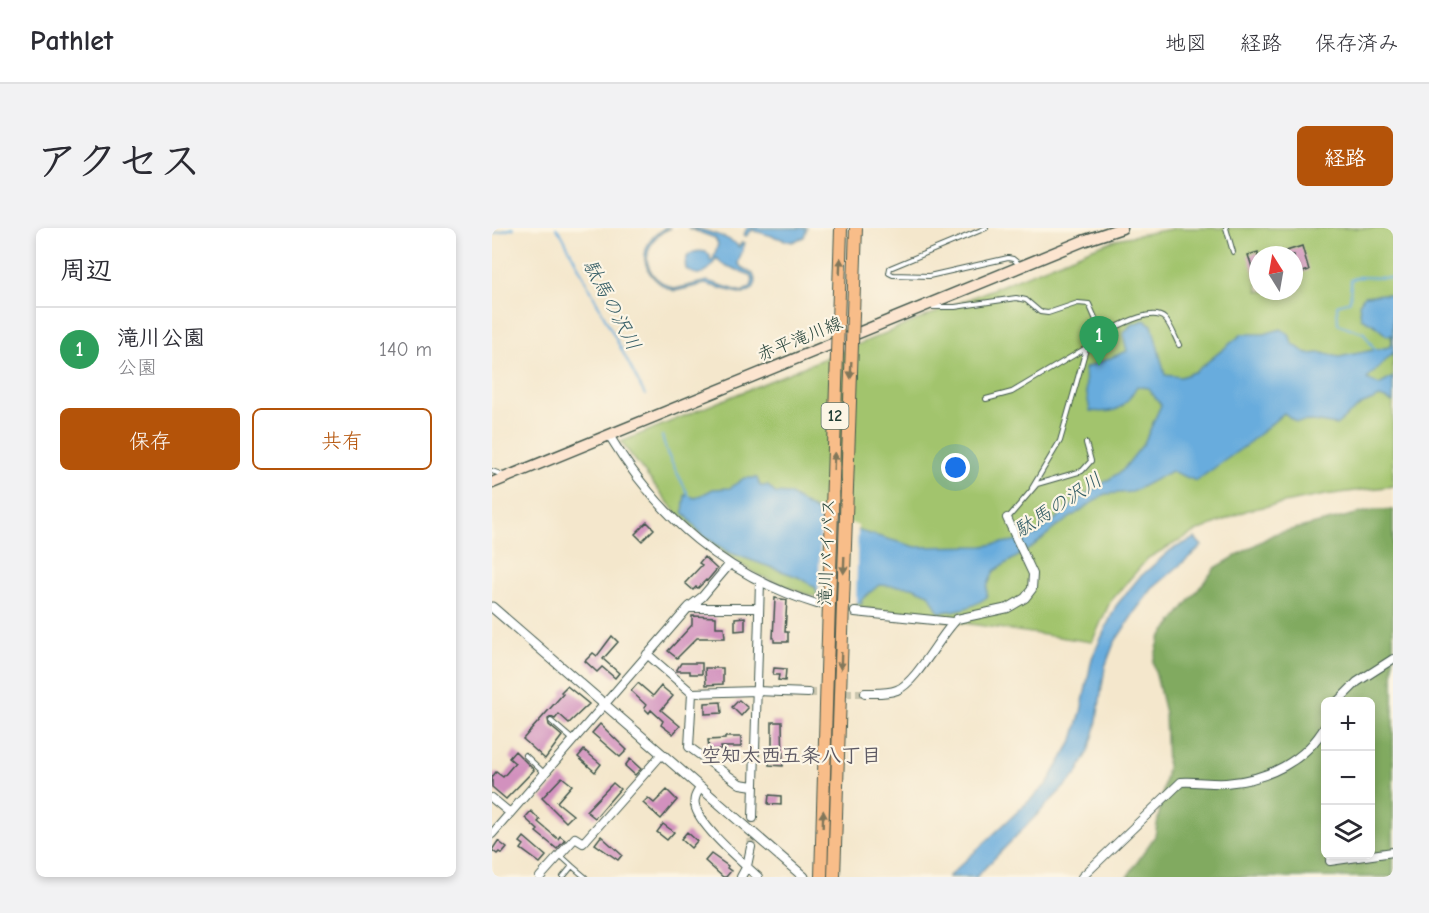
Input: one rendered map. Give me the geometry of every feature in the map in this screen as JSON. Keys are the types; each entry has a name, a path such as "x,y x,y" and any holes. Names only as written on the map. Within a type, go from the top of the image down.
{"highway":[{"name":"滝川バイパス","path":"821,877 823,603 841,228"},
{"name":"滝川バイパス","path":"834,877 856,228"}],"main road":[{"name":"赤平滝川線","path":"492,483 923,306 1122,228"}],"street":[{"path":"609,435 663,509 691,536 729,565 760,582 823,603"},
{"path":"865,693 900,689 911,679 953,622 963,617 1008,608 1025,598 1032,589 1032,574 1007,518"},
{"path":"492,834 647,654 688,608 702,597 729,565"},
{"path":"753,818 760,582"},
{"path":"492,607 804,877"},
{"path":"688,608 759,608"},
{"path":"855,612 953,622"},
{"path":"647,654 692,693 756,691 808,693"},
{"path":"1343,697 1357,682 1393,659"},
{"path":"692,693 689,747 740,784 753,786"},
{"path":"1082,877 1180,782 1226,783 1262,776 1281,769 1301,755 1321,733"},
{"path":"540,877 575,838 583,843 662,754"},
{"path":"700,788 695,795 695,805 700,815 718,840 758,877"},
{"path":"492,798 510,813"},
{"path":"741,877 747,866 751,847"},
{"path":"1330,861 1393,852"}],"lane":[{"path":"986,228 890,268 889,273 928,276 1008,258 1022,266"},
{"path":"1226,228 1233,252"},
{"path":"923,306 955,307 1016,298 1026,300 1040,312 1048,313 1078,303 1089,304 1099,327 1097,337"},
{"path":"986,399 1012,392 1086,348 1097,337 1134,318 1159,315 1165,320 1179,345"},
{"path":"1007,518 1032,488 1060,441 1086,348"},
{"path":"1032,488 1037,484 1082,471 1091,461 1086,443"},
{"path":"492,471 506,477"},
{"path":"551,721 573,740"},
{"path":"525,755 544,773"},
{"path":"560,855 585,877"},
{"path":"563,877 572,866"}],"green space":[{"path":"1177,228 1393,228 1393,486 1325,495 1248,510 1193,533 1148,558 1110,602 1092,642 861,608 806,594 758,575 707,543 677,514 621,442 1121,238"},
{"path":"1373,510 1393,510 1393,877 1127,877 1155,836 1167,768 1165,713 1153,662 1160,638 1215,568 1274,534"}],"water":[{"path":"665,228 671,228 654,240 647,259 654,276 659,280 675,289 707,281 742,292 751,287 753,280 750,275 722,264 717,258 704,273 692,273 686,269 686,260 693,252 706,252 710,256 710,261 713,260 718,244 715,238 688,228 693,228 723,237 739,247 742,242 745,243 738,263 753,274 756,282 753,289 743,294 705,284 675,291 664,286 655,279 649,271 645,253 648,244"},
{"path":"747,228 807,228 804,237 792,242 752,230 746,236 744,235"},
{"path":"1393,295 1393,353 1367,379 1379,385 1393,377 1393,402 1380,397 1361,405 1336,425 1313,421 1296,422 1284,413 1245,446 1196,481 1171,471 1132,492 1105,494 1055,528 1031,548 994,571 987,587 987,597 964,608 939,612 929,594 912,587 879,585 861,600 862,604 818,595 815,587 798,577 728,552 701,534 683,512 685,495 696,498 713,489 730,488 744,478 757,478 760,486 768,486 775,493 789,494 820,514 863,532 916,547 983,546 1014,541 1037,534 1086,494 1122,471 1144,443 1161,405 1148,388 1137,386 1124,405 1107,412 1090,411 1086,390 1085,368 1127,351 1123,334 1131,325 1144,320 1152,325 1165,375 1181,377 1196,371 1242,334 1264,334 1281,329 1289,334 1292,343 1307,354 1322,353 1339,357 1389,347 1392,343 1391,335 1387,336 1373,324 1361,318 1359,304 1364,296"},
{"path":"1195,538 1202,546 1152,589 1114,643 1105,667 1096,726 1089,751 1076,775 976,877 948,877 1047,784 1073,740 1092,658 1116,606 1139,578 1171,550"}],"pier":[{"path":"821,511 858,526 856,606 818,598"}],"building":[{"path":"1303,249 1309,270 1303,272"},
{"path":"647,522 654,529 642,541 635,534"},
{"path":"704,557 717,569 707,581 693,590 685,583 702,565 699,563"},
{"path":"775,598 787,600 785,632 788,632 788,642 774,642"},
{"path":"692,616 716,617 716,627 724,627 725,638 697,638 677,658 668,651 692,625"},
{"path":"745,617 745,630 735,631 735,618"},
{"path":"612,636 618,642 603,659 619,673 615,678 602,667 597,672 585,661 593,653 597,656"},
{"path":"681,663 702,663 702,674 676,671"},
{"path":"705,668 723,668 723,684 706,685"},
{"path":"774,668 786,669 785,681 778,680 779,675 773,675"},
{"path":"638,683 653,696 661,686 673,696 661,710 680,726 673,734 661,725 663,721 651,710 649,713 644,708 646,705 631,691"},
{"path":"567,686 589,704 569,723 559,714 555,719 551,717 548,719 549,725 562,736 545,759 523,739 563,694 561,692"},
{"path":"739,700 748,708 741,716 732,707"},
{"path":"721,702 722,713 705,714 705,703"},
{"path":"772,722 782,722 783,766 769,765 770,748 772,749"},
{"path":"600,724 627,750 620,757 592,733"},
{"path":"725,737 741,737 741,747 721,747 721,749 709,750 708,740 725,739"},
{"path":"584,750 601,764 595,772 578,757"},
{"path":"515,751 534,770 506,799 492,787 492,777 496,772 503,777 515,763 509,758"},
{"path":"630,759 641,769 635,775 625,766"},
{"path":"562,777 572,785 557,802 573,815 566,822 542,798"},
{"path":"613,783 620,789 595,818 586,811"},
{"path":"667,790 677,800 661,819 643,803 648,798 654,803"},
{"path":"769,795 781,796 781,805 768,804"},
{"path":"531,811 540,820 538,822 558,839 560,836 565,840 557,849 536,832 538,830 525,818"},
{"path":"663,824 674,832 667,840 657,832"},
{"path":"687,832 697,841 691,848 681,839"},
{"path":"601,836 622,855 618,860 595,844"},
{"path":"524,837 546,856 540,863 521,849 524,845 520,842"},
{"path":"498,841 507,848 502,854 499,852 497,854 492,850"},
{"path":"711,854 728,866 727,868 731,871 726,877 723,877 705,861"}],"waterway":[{"name":"駄馬の沢川","path":"492,234 514,228"},
{"name":"駄馬の沢川","path":"556,228 562,235 645,395"},
{"name":"駄馬の沢川","path":"1375,350 1364,333 1338,324 1337,305 1350,301 1351,280 1358,277 1393,278"},
{"name":"駄馬の沢川","path":"662,436 667,453 690,498"}],"tunnel":[{"path":"808,693 865,693"},
{"path":"751,847 753,818"}],"place":[{"name":"滝川公園","path":"1099,366"}],"district":[{"name":"空知太西五条八丁目","path":"791,755"}]}
